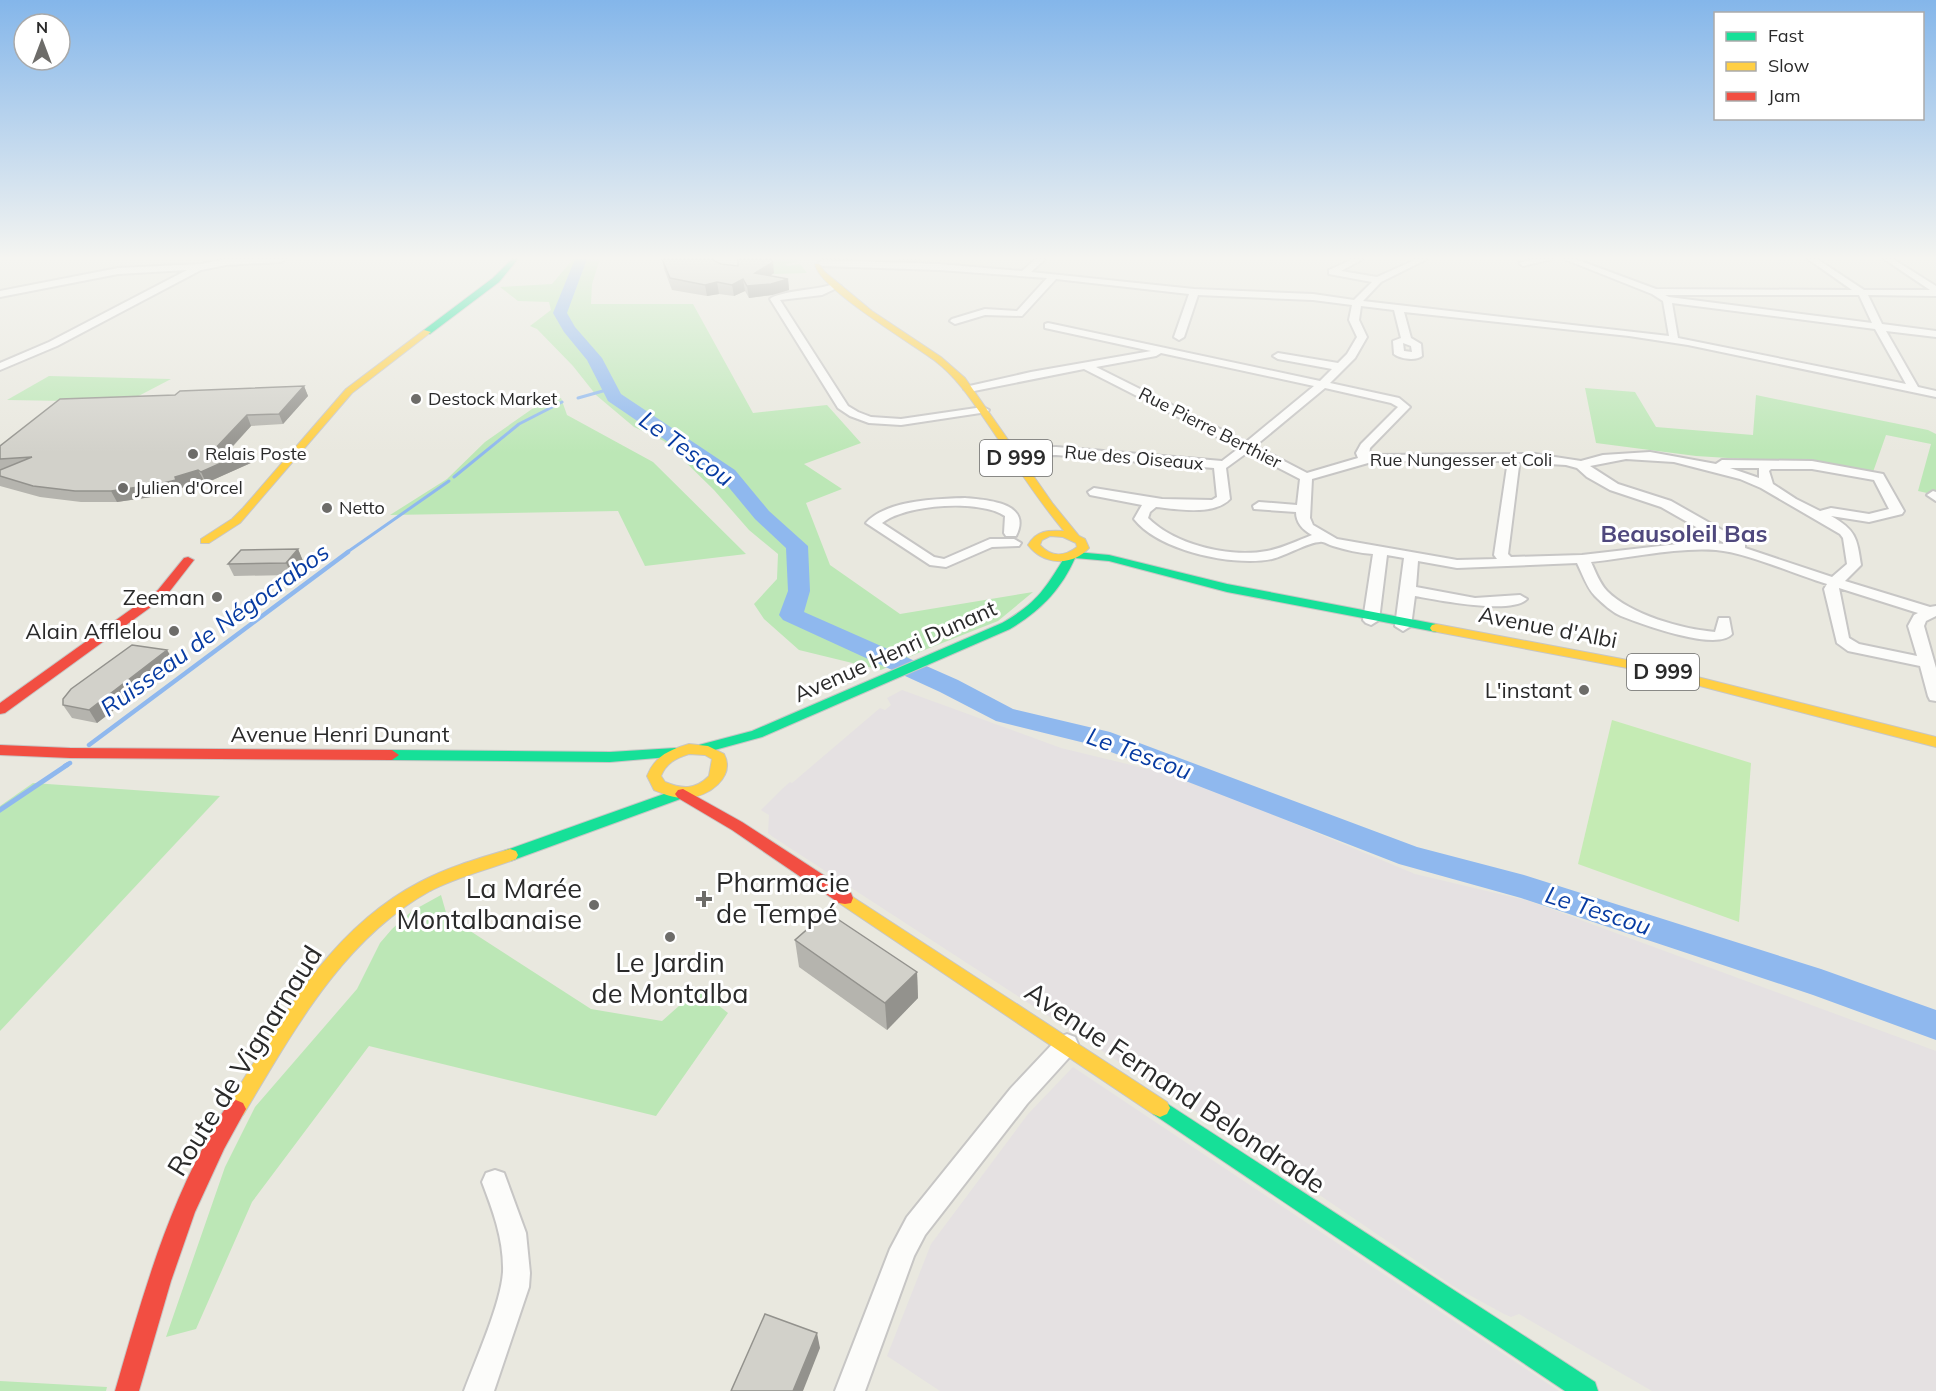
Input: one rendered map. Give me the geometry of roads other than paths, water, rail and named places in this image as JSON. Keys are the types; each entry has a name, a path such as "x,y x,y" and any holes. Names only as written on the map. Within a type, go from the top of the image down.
{"main road":[{"path":"1,710 162,593 200,553 247,510 350,391 438,324"},
{"name":"D 999","path":"884,324 938,359 969,389 1049,506 1077,538"},
{"name":"D 999","path":"1040,536 1050,525 1049,506"},
{"path":"1044,599 1051,566 1034,545 1040,536 1062,533 1077,538"},
{"name":"Avenue Henri Dunant","path":"0,750 70,753 610,757 700,749 757,734 1006,626 1034,610 1044,599 1064,574 1073,556 1083,548 1077,538"},
{"name":"Avenue d'Albi","path":"1077,538 1149,568"},
{"path":"189,544 200,553"},
{"path":"173,556 178,560 200,553"},
{"name":"Avenue d'Albi","path":"1042,554 1057,558 1073,556 1109,558 1227,588 1371,618 1638,666 1936,742"},
{"name":"Avenue Henri Dunant","path":"610,757 630,763 649,784 681,794 704,789 757,734"},
{"path":"700,749 712,752 720,759 720,773"},
{"name":"Avenue Henri Dunant","path":"0,764 70,753"},
{"name":"Route de Vignarnaud","path":"619,814 649,784 662,761 675,753"},
{"name":"Avenue Fernand Belondrade","path":"720,773 722,800 737,826"},
{"name":"Avenue Fernand Belondrade","path":"681,794 737,826 1586,1391"},
{"name":"Route de Vignarnaud","path":"127,1391 176,1228 189,1195 213,1148 333,961 355,937 394,904 426,886 619,814 681,794"}],"street":[{"path":"0,367 92,324"},
{"path":"791,324 844,408 869,420 893,422 983,410"},
{"path":"1179,338 1184,324"},
{"name":"Rue des Oiseaux","path":"1012,452 1056,451 1220,467 1249,446 1322,385 1351,356 1362,337 1356,324"},
{"path":"1402,324 1406,340"},
{"path":"1530,324 1673,339 1936,394"},
{"path":"1672,324 1673,339"},
{"path":"1855,324 1936,334"},
{"path":"1877,324 1914,389"},
{"path":"1048,326 1395,400 1402,404 1404,407 1365,447 1362,453 1364,459"},
{"path":"969,389 1030,375 1165,351"},
{"path":"1278,356 1340,367"},
{"name":"Rue Pierre Berthier","path":"1086,366 1249,446 1306,477 1303,509"},
{"path":"1581,465 1605,457 1629,456 1703,463 1812,465 1894,481"},
{"path":"1505,458 1513,466 1501,555 1508,561"},
{"name":"Rue Nungesser et Coli","path":"1306,477 1364,459 1535,458 1581,465"},
{"path":"1703,463 1767,486 1781,497 1837,525 1850,537 1854,565 1835,582 1831,589 1842,640 1854,648 1926,663"},
{"path":"1581,465 1607,483 1655,499 1724,537 1745,552"},
{"path":"1767,486 1763,471 1768,465"},
{"name":"Rue des Oiseaux","path":"1094,492 1112,497 1154,502 1207,506 1219,504 1224,499 1220,467"},
{"path":"1818,515 1831,512 1869,518 1897,511 1879,477"},
{"path":"1154,502 1144,510 1141,519 1146,525 1169,539 1193,548 1263,556 1320,537"},
{"path":"1013,538 1011,514 994,506 965,503 913,505 880,516 873,523 930,561 946,563 996,541 1040,536"},
{"path":"1259,506 1303,509 1303,518 1308,527 1320,537 1332,542 1355,548 1381,550 1457,564 1582,559 1707,546 1745,552 1933,611"},
{"path":"1707,546 1706,542 1724,537"},
{"path":"1013,538 1042,554"},
{"path":"1371,618 1381,550"},
{"path":"1403,623 1411,555"},
{"path":"1582,559 1599,592 1624,612 1708,637 1724,634 1724,621"},
{"path":"1408,590 1475,602 1521,599"},
{"path":"1933,611 1919,618 1916,626 1936,696"},
{"path":"1610,619 1624,612"},
{"path":"850,1391 903,1249 916,1226 1019,1096 1067,1044"},
{"path":"479,1391 515,1287 517,1271 513,1228 495,1182"}],"waterway":[{"name":"Le Tescou","path":"566,324 594,358 614,397 728,474 762,515 797,546 799,591 791,615 949,686 1005,715 1101,738 1410,856 1524,887 1821,983 1936,1025"},
{"name":"Ruisseau de Négocrabos","path":"578,398 610,389"},
{"name":"Ruisseau de Négocrabos","path":"454,477 519,424 562,402"},
{"name":"Ruisseau de Négocrabos","path":"346,553 449,481"},
{"name":"Ruisseau de Négocrabos","path":"89,745 348,552"},
{"name":"Ruisseau de Négocrabos","path":"65,766 70,763"},
{"name":"Ruisseau de Négocrabos","path":"0,810 67,765"}],"place":[{"name":"Destock Market","path":"416,399"},
{"name":"Relais Poste","path":"193,454"},
{"name":"Julien d'Orcel","path":"123,488"},
{"name":"Netto","path":"327,508"},
{"name":"Zeeman","path":"217,597"},
{"name":"Alain Afflelou","path":"174,631"},
{"name":"L'instant","path":"1584,690"},
{"name":"Pharmacie de Tempé","path":"704,899"},
{"name":"La Marée Montalbanaise","path":"594,905"},
{"name":"Le Jardin de Montalba","path":"670,937"}],"district":[{"name":"Beausoleil Bas","path":"1684,534"}]}
